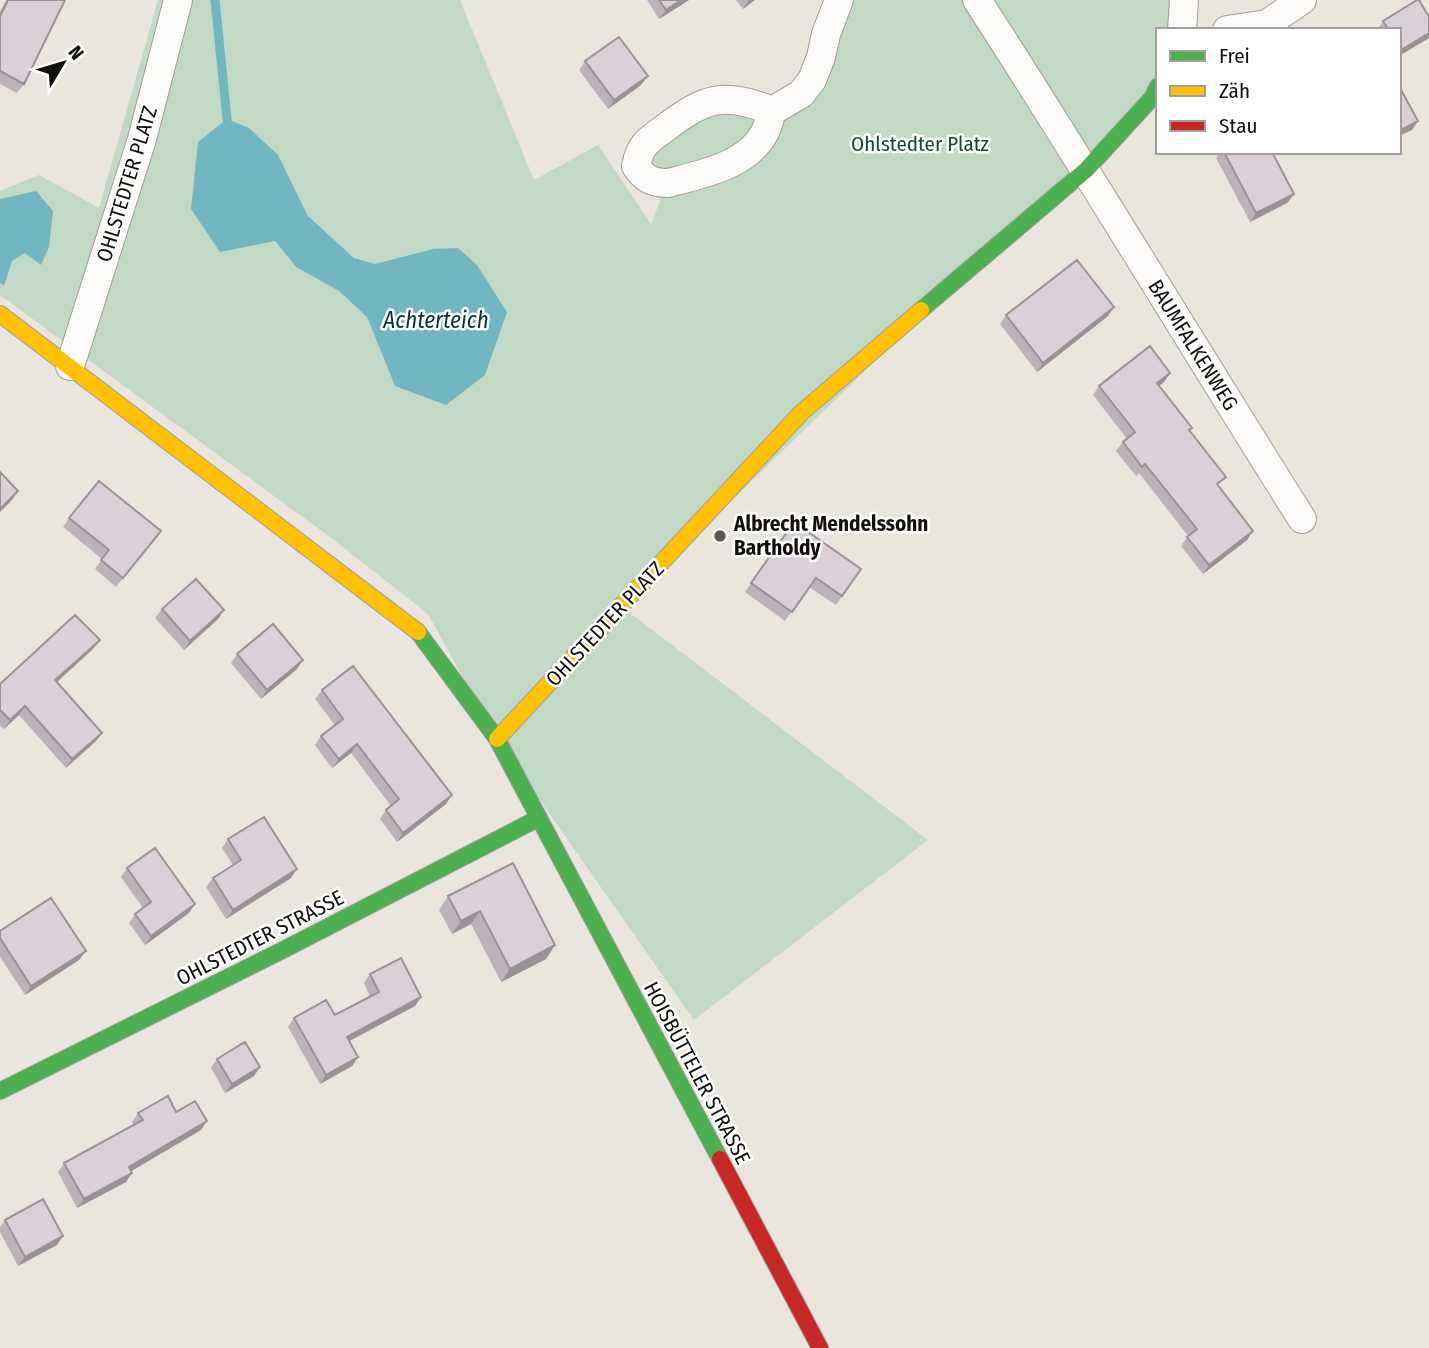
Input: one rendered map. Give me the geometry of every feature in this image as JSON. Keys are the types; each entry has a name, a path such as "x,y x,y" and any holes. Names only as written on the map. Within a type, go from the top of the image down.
{"street":[{"name":"OHLSTEDTER PLATZ","path":"70,366 142,139 178,0"},
{"path":"772,111 801,94 812,80 821,57 825,33 839,0"},
{"path":"977,0 1086,170"},
{"path":"1182,28 1184,0"},
{"path":"1240,28 1267,24 1303,0"},
{"name":"OHLSTEDTER PLATZ","path":"497,739 801,413 1086,170 1152,98 1156,90"},
{"name":"BAUMFALKENWEG","path":"1086,170 1302,519"},
{"path":"0,314 416,630 497,739 537,818"},
{"name":"OHLSTEDTER STRASSE","path":"0,1091 271,956 537,818"},
{"name":"HOISBÜTTELER STRASSE","path":"537,818 820,1348"}],"green space":[{"name":"Ohlstedter Platz","path":"158,0 460,0 534,180 598,145 651,224 667,184 636,166 694,106 801,94 839,0 1184,0 1182,28 1156,28 1156,88 622,607 928,840 694,1020 497,739 428,614 334,540 0,295 0,283 4,286 11,261 25,252 41,265 36,192 0,199 0,191 39,175 99,208","holes":["278,155 308,216 354,258 375,264 404,258 395,386 367,317 339,291 296,267 275,241"]}],"water":[{"name":"Achterteich","path":"227,119 249,128 278,155 308,216 354,258 375,264 433,249 458,248 477,265 507,312 485,375 446,405 395,386 367,317 339,291 296,267 275,241 220,252 191,209 198,142"},
{"path":"36,191 53,211 49,247 41,265 25,253 12,261 4,286 0,283 0,199"}],"building":[{"path":"8,0 65,0 24,84 0,71 0,16"},
{"path":"659,0 681,0 666,10"},
{"path":"1419,0 1429,17 1429,33 1401,50 1401,28 1388,28 1383,21"},
{"path":"619,37 648,76 614,100 585,61"},
{"path":"1401,90 1418,121 1401,130"},
{"path":"1225,154 1273,154 1294,194 1256,213"},
{"path":"1077,260 1114,307 1043,363 1006,315"},
{"path":"1150,346 1170,373 1157,383 1226,477 1217,484 1253,531 1209,565 1187,537 1197,529 1145,464 1142,467 1123,442 1135,432 1099,386"},
{"path":"0,472 18,491 0,509"},
{"path":"99,481 161,531 123,578 101,560 109,550 69,518"},
{"path":"794,522 861,569 842,596 816,578 792,612 751,583"},
{"path":"196,579 224,610 190,641 162,609"},
{"path":"75,615 100,640 55,680 102,733 72,759 25,706 10,720 0,710 0,684"},
{"path":"273,624 303,660 267,690 237,654"},
{"path":"353,666 452,795 403,833 386,810 399,799 357,744 339,759 321,736 343,719 322,690"},
{"path":"264,817 297,869 233,910 213,878 241,860 228,839"},
{"path":"155,848 195,904 151,936 135,914 151,902 127,868"},
{"path":"513,863 555,945 510,969 480,911 461,921 448,896"},
{"path":"51,898 86,951 31,986 0,938 0,931"},
{"path":"401,958 421,997 347,1037 358,1057 326,1075 294,1018 326,1000 335,1015 379,992 370,974"},
{"path":"245,1042 260,1067 232,1084 217,1059"},
{"path":"168,1096 176,1112 195,1101 207,1121 129,1167 132,1173 84,1199 64,1163 143,1120 138,1113"},
{"path":"43,1199 63,1236 25,1257 5,1220"}],"waterway":[{"path":"215,0 227,119"}],"traffic: fast":[{"path":"921,310 1086,170 1152,98 1156,90"},
{"path":"418,632 497,739 720,1159"},
{"path":"0,1091 537,819"}],"traffic: slow":[{"path":"497,739 801,413 921,310"},
{"path":"0,314 418,632"}],"traffic: jam":[{"path":"720,1159 820,1348"}],"place":[{"name":"Albrecht Mendelssohn Bartholdy","path":"720,536"}]}
